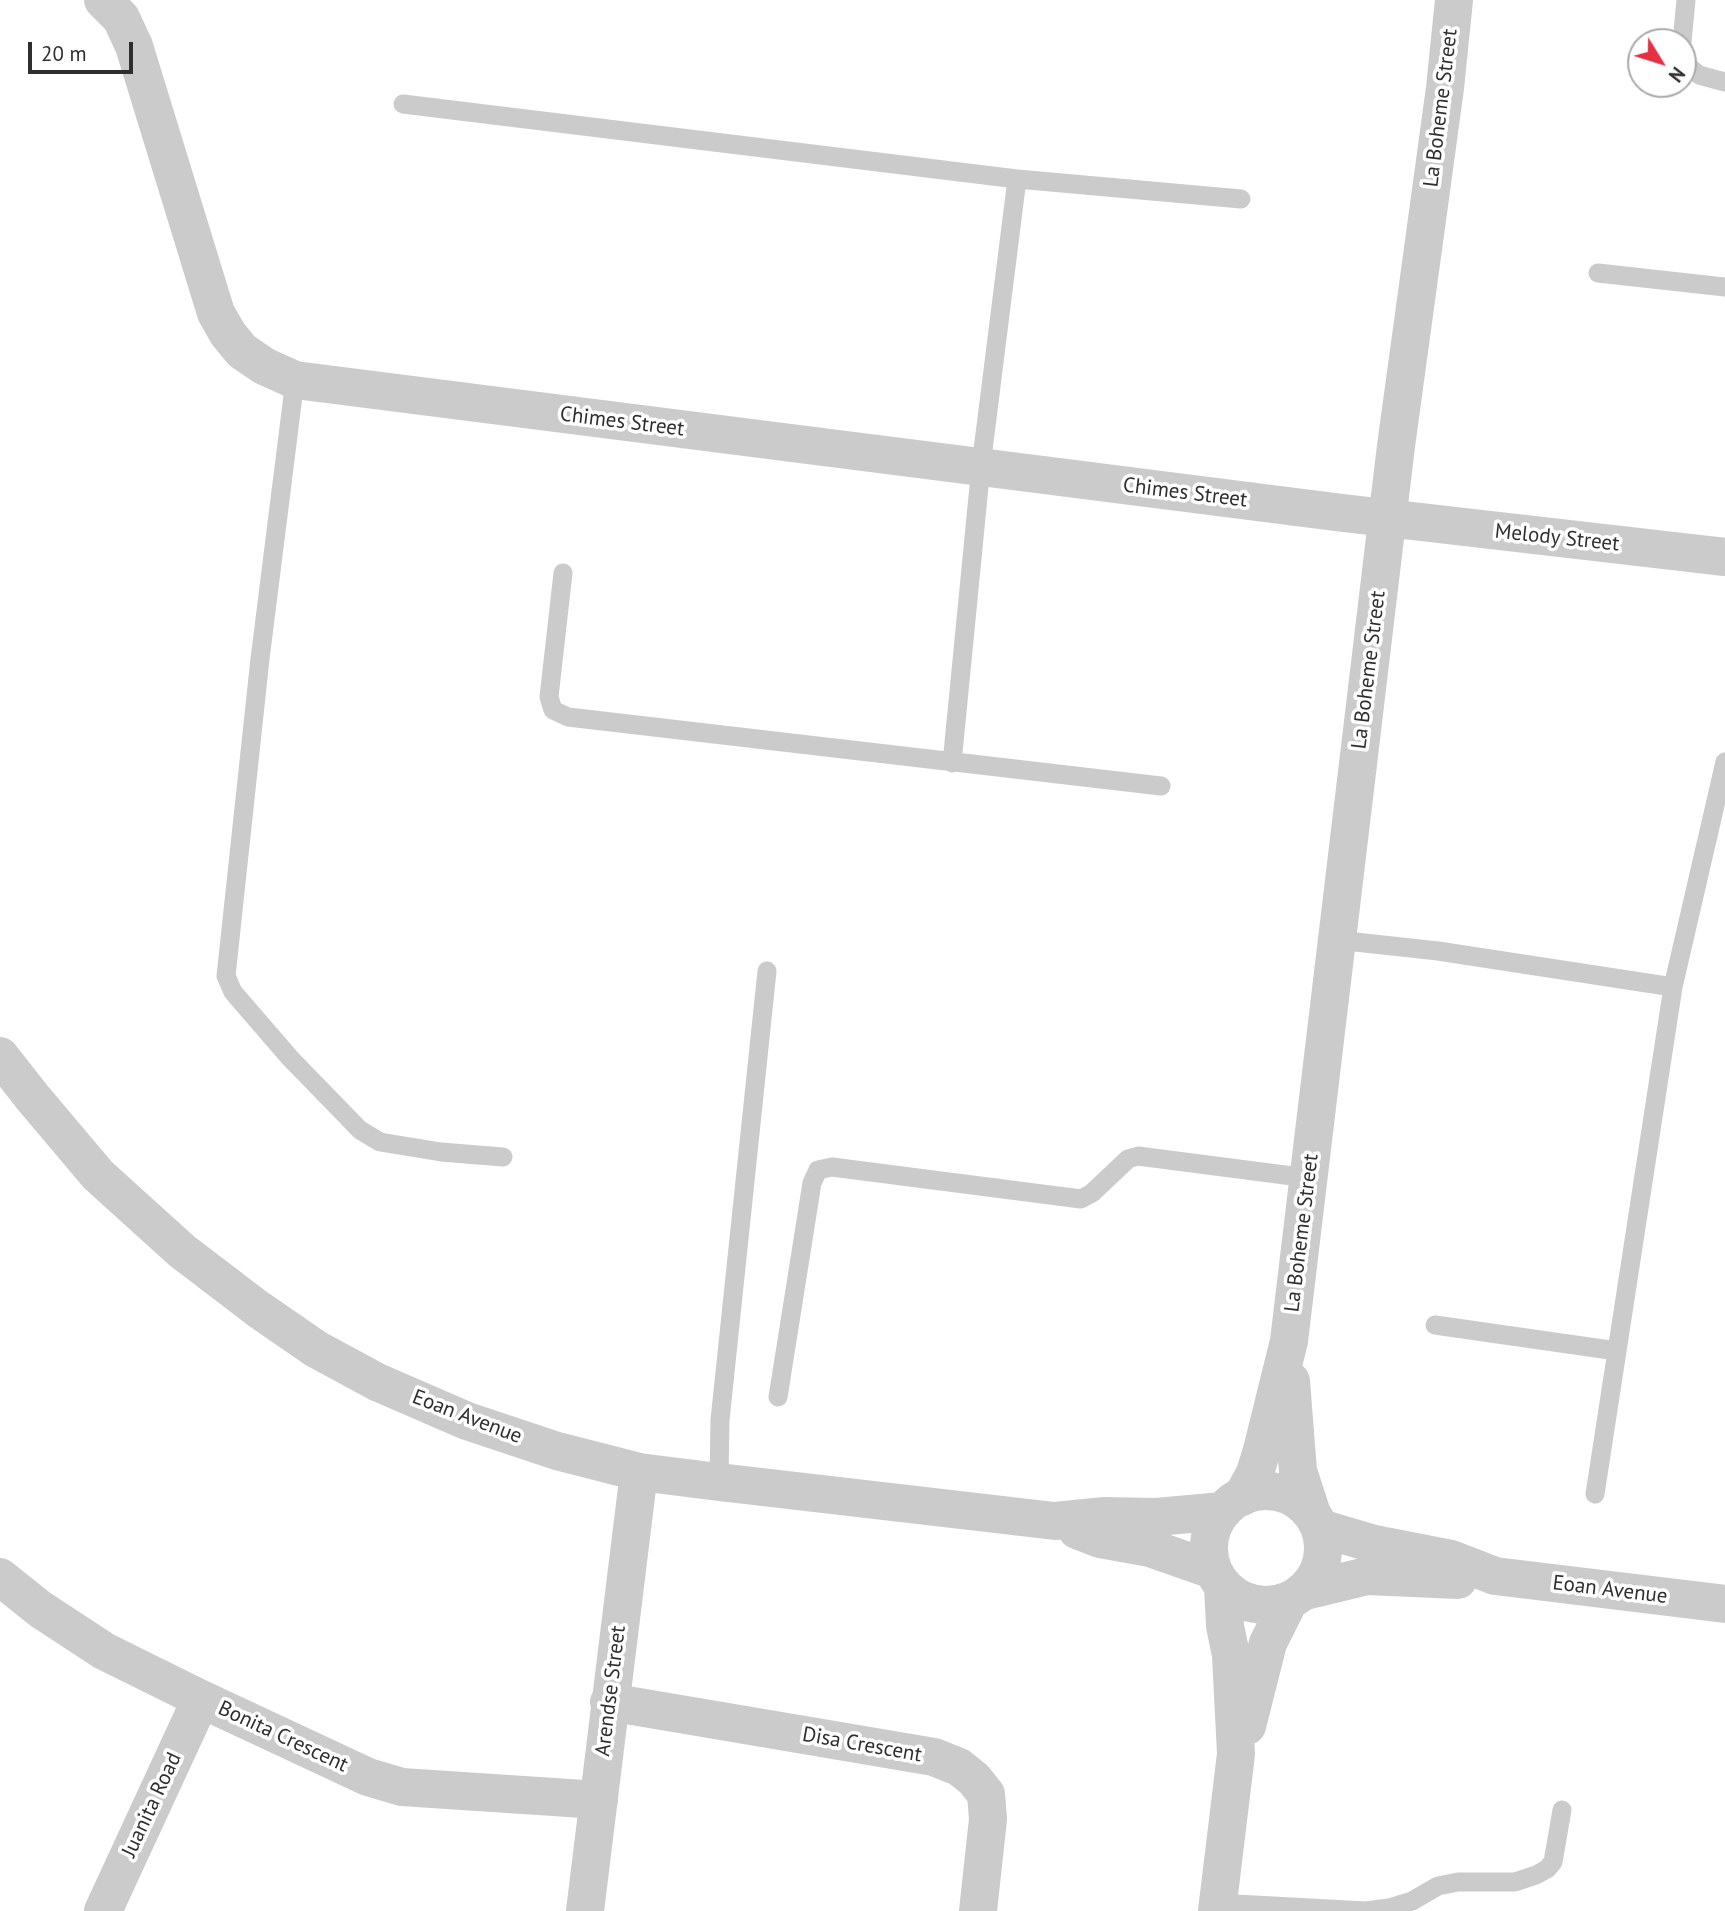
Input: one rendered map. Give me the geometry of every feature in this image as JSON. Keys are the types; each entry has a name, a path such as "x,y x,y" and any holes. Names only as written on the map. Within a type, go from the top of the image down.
{"street":[{"name":"Chimes Street","path":"103,0 121,18 134,46 216,313 242,351 264,366 295,380 1389,517"},
{"name":"La Boheme Street","path":"1232,1504 1258,1461 1289,1340 1396,446 1445,89 1454,0"},
{"name":"Melody Street","path":"1389,517 1725,557"},
{"name":"Eoan Avenue","path":"0,1056 98,1175 182,1251 316,1349 377,1382 467,1421 557,1451 639,1472 1055,1521 1105,1516 1156,1517 1232,1504"},
{"name":"La Boheme Street","path":"1289,1340 1298,1471 1316,1521"},
{"name":"Arendse Street","path":"585,1911 639,1472"},
{"path":"1217,1907 1236,1754 1231,1655 1218,1578 1210,1555 1210,1539 1214,1524 1232,1504 1257,1492 1272,1491 1288,1495 1301,1503 1316,1521 1324,1545 1322,1562 1316,1578 1297,1596 1268,1643 1252,1707 1236,1754"},
{"name":"Eoan Avenue","path":"1055,1521 1100,1539 1150,1548 1218,1578"},
{"name":"Eoan Avenue","path":"1316,1521 1374,1544 1451,1559 1495,1576"},
{"name":"Eoan Avenue","path":"1297,1596 1367,1576 1455,1580 1495,1576 1725,1604"},
{"name":"Bonita Crescent","path":"0,1577 40,1609 104,1651 368,1777 402,1787 599,1800"},
{"path":"1218,1578 1236,1598 1254,1604 1272,1605 1297,1596"},
{"name":"Juanita Road","path":"103,1911 201,1699"},
{"name":"Disa Crescent","path":"609,1702 934,1757 959,1767 974,1779 986,1794 988,1818 978,1911"}],"lane":[{"path":"1683,28 1686,0"},
{"path":"1697,73 1725,82"},
{"path":"403,104 1017,179 1241,199"},
{"path":"951,763 981,466 1017,179"},
{"path":"1598,273 1725,287"},
{"path":"295,380 260,659 226,976 233,992 290,1058 360,1130 380,1142 441,1152 503,1157"},
{"path":"563,573 549,697 553,710 568,718 1161,786"},
{"path":"1595,1494 1672,986 1725,762"},
{"path":"1337,940 1438,951 1672,986"},
{"path":"719,1482 720,1420 766,971"},
{"path":"778,1397 812,1183 818,1170 831,1167 1081,1199 1092,1193 1128,1159 1138,1156 1308,1178"},
{"path":"1435,1325 1617,1351"},
{"path":"1217,1907 1366,1911 1389,1908 1412,1900 1438,1886 1458,1882 1515,1882 1536,1875 1553,1862 1562,1810"}]}
